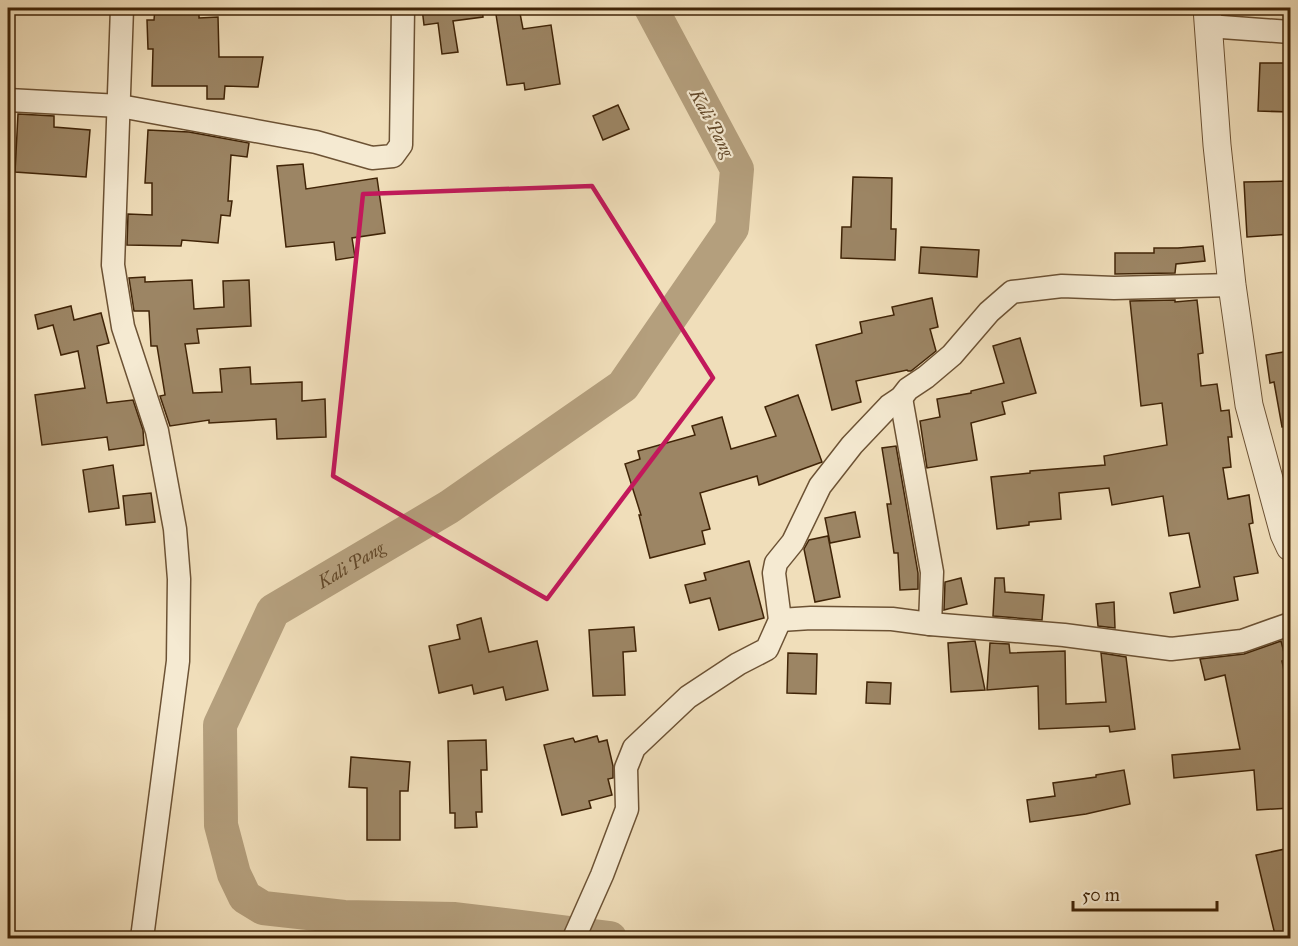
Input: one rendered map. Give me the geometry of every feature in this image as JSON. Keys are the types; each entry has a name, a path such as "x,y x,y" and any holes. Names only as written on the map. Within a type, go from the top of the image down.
{"street":[{"path":"122,8 120,106 112,265 123,327 157,431 175,529 179,579 178,661 142,939"},
{"path":"8,100 120,106 316,142 372,158 393,156 401,146 403,8"},
{"path":"1290,32 1208,17 1217,144 1232,285 1249,405 1284,534 1290,547"},
{"path":"574,939 627,809 626,768 634,748 688,697 738,664 767,649 780,620 774,573 776,563 793,542 820,486 852,445 889,405 902,398 908,389 952,355 989,312 1012,292 1062,286 1114,288 1232,285"},
{"path":"902,398 932,572 930,624"},
{"path":"780,620 892,619 1064,635 1171,649 1242,641 1290,624"}],"highlighted area":[{"path":"592,186 713,378 547,599 333,476 363,194"}],"building":[{"path":"155,8 199,8 199,18 218,17 219,57 263,57 258,87 225,86 224,99 207,99 207,86 152,86 153,49 148,49 147,20 154,20"},
{"path":"422,8 482,8 483,17 453,21 458,52 442,54 438,23 424,25"},
{"path":"495,8 519,8 523,29 551,25 560,84 525,90 524,83 507,85"},
{"path":"1260,63 1290,63 1290,112 1258,111"},
{"path":"618,105 629,129 603,140 593,116"},
{"path":"18,114 54,116 54,127 90,130 86,177 15,172"},
{"path":"148,130 189,132 249,143 247,157 231,155 228,201 232,201 230,216 221,215 218,243 182,240 181,246 127,245 128,214 152,215 152,183 145,183"},
{"path":"303,164 306,189 377,178 385,233 352,238 355,257 336,260 334,242 286,247 277,166"},
{"path":"853,177 892,178 891,229 896,229 895,260 841,258 842,227 851,227"},
{"path":"1290,181 1290,234 1247,237 1244,182"},
{"path":"1203,246 1205,261 1176,264 1175,273 1115,274 1115,253 1154,253 1154,248"},
{"path":"921,247 979,250 977,277 919,273"},
{"path":"145,277 145,282 192,280 194,309 224,307 223,281 249,280 251,326 197,329 199,343 185,344 193,393 222,392 220,369 250,367 251,384 302,382 302,401 325,399 326,437 277,439 276,419 209,423 209,420 170,426 160,396 165,395 157,346 151,346 149,311 134,311 129,278"},
{"path":"932,298 938,327 930,329 936,351 911,371 856,381 861,402 832,410 816,345 862,333 860,322 894,315 892,307"},
{"path":"1175,300 1175,302 1197,300 1203,353 1198,354 1201,386 1217,384 1221,411 1229,410 1232,437 1228,437 1231,467 1223,468 1228,499 1249,495 1253,523 1249,524 1258,573 1234,577 1238,600 1174,613 1170,593 1200,587 1189,533 1169,536 1163,496 1112,505 1109,488 1059,493 1061,519 1029,522 1029,525 997,529 991,477 1030,473 1030,471 1105,465 1104,456 1167,445 1162,403 1141,406 1130,301"},
{"path":"71,306 74,320 101,313 109,343 97,346 107,403 133,400 143,430 144,445 109,450 107,437 42,445 35,395 85,388 78,351 61,355 53,325 38,329 35,315"},
{"path":"1020,338 1036,393 1002,402 1005,414 971,423 977,460 927,468 920,421 940,417 937,399 971,393 971,391 1004,383 993,346"},
{"path":"1290,351 1290,426 1282,427 1274,382 1270,383 1266,355"},
{"path":"798,395 822,462 759,485 757,476 700,493 710,529 702,531 705,544 650,558 639,515 641,515 625,464 640,459 638,451 695,435 692,426 722,417 731,449 776,436 765,407"},
{"path":"896,446 918,573 918,589 900,590 898,553 894,553 887,504 891,504 882,448"},
{"path":"113,465 119,508 89,512 83,470"},
{"path":"151,493 155,522 126,525 123,496"},
{"path":"855,512 860,537 830,543 825,518"},
{"path":"828,536 840,597 815,602 804,549 809,540"},
{"path":"749,561 764,618 719,630 710,598 690,603 685,585 706,580 704,573"},
{"path":"961,578 967,604 944,610 945,582"},
{"path":"995,578 1004,578 1005,592 1044,595 1042,620 993,616"},
{"path":"1114,602 1115,628 1098,626 1096,604"},
{"path":"481,618 489,652 537,641 548,690 506,700 503,687 474,694 472,685 439,693 429,646 460,639 457,625"},
{"path":"634,627 636,651 623,652 625,695 593,696 589,630"},
{"path":"975,641 985,690 951,692 948,643"},
{"path":"1281,641 1286,660 1282,661 1288,690 1290,690 1290,808 1257,810 1254,770 1174,778 1172,755 1240,749 1225,675 1205,680 1200,659 1244,654"},
{"path":"990,643 1009,644 1010,653 1065,651 1066,704 1106,702 1101,653 1126,657 1135,729 1110,732 1109,726 1039,729 1038,686 987,690"},
{"path":"788,653 817,654 816,694 787,693"},
{"path":"867,682 891,683 890,704 866,703"},
{"path":"597,736 599,742 607,740 613,766 613,778 608,779 612,795 589,801 591,808 562,815 544,745 573,738 575,742"},
{"path":"486,740 487,770 481,770 482,812 476,812 477,827 455,828 455,813 450,813 448,741"},
{"path":"351,757 410,762 408,791 400,791 400,840 367,840 367,788 349,787"},
{"path":"1124,770 1130,804 1086,814 1030,822 1027,800 1055,796 1053,783 1096,777 1096,775"},
{"path":"1290,848 1290,877 1287,878 1290,894 1290,939 1276,939 1256,855"}],"waterway":[{"name":"Kali Pang","path":"610,938 455,919 344,917 263,908 245,897 234,874 221,825 220,725 273,611 449,507 623,386 732,228 737,169 651,8"}]}
